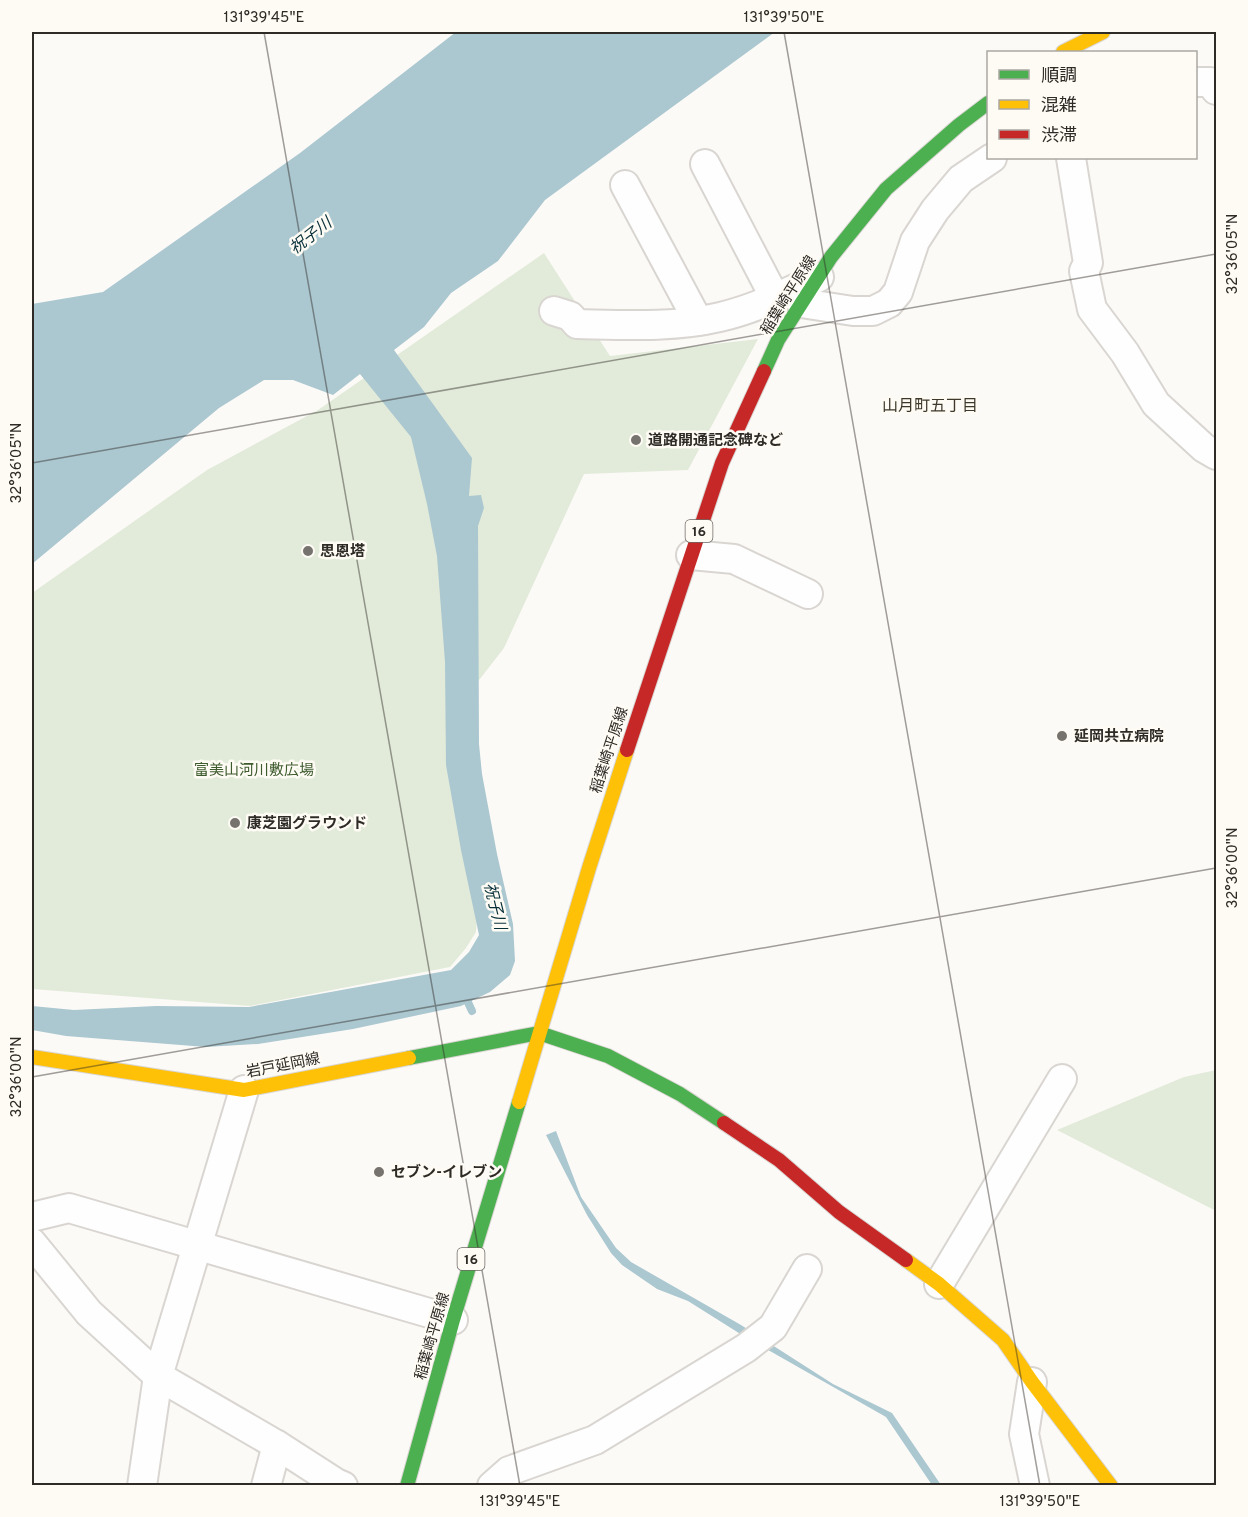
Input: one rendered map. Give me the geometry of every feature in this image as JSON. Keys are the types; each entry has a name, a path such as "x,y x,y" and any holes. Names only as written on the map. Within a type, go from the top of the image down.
{"main road":[{"path":"1065,51 1103,32"},
{"name":"稲葉崎平原線","path":"819,277 831,257 886,189 959,125 987,104"},
{"name":"稲葉崎平原線","path":"407,1485 453,1320 539,1033 643,698 722,463 778,340 788,301"},
{"path":"539,1033 608,1056 680,1094 779,1160 839,1212 939,1284 1003,1340 1032,1382 1111,1485"},
{"name":"岩戸延岡線","path":"32,1057 244,1090 539,1033"}],"street":[{"path":"1197,82 1210,82 1216,90"},
{"path":"554,311 570,316 577,324 636,326 698,321 788,301 853,311 873,311 889,303 898,292 915,241 935,210 961,179 991,159"},
{"path":"1071,159 1088,263 1084,271 1092,309 1125,353 1156,404 1204,448 1216,455"},
{"path":"705,164 788,301"},
{"path":"625,186 698,321"},
{"path":"788,301 819,277"},
{"path":"691,555 734,559 808,594"},
{"path":"939,1284 1062,1078"},
{"path":"142,1485 158,1376 244,1090"},
{"path":"32,1217 69,1208 453,1320"},
{"path":"32,1243 89,1312 158,1376 277,1445 336,1483 343,1485"},
{"path":"492,1485 510,1471 596,1440 755,1341 773,1327 807,1269"},
{"path":"1032,1382 1024,1434 1035,1485"},
{"path":"266,1485 277,1445"}],"green space":[{"name":"富美山河川敷広場","path":"544,253 610,356 758,339 688,470 584,474 504,648 469,693 483,828 476,932 466,948 450,967 250,1006 32,989 32,593 207,470 318,410"},
{"path":"1216,1070 1216,1211 1057,1130 1184,1077"}],"water":[{"name":"祝子川","path":"456,32 775,32 545,200 498,261 451,293 424,327 394,350 472,458 469,496 481,495 484,508 478,526 479,744 482,774 497,854 513,924 515,961 510,975 490,992 461,1006 353,1029 258,1044 206,1047 66,1036 32,1030 32,1006 74,1010 156,1006 249,1007 451,970 469,952 479,935 446,765 445,662 437,556 427,504 411,437 360,374 333,395 293,380 264,380 219,408 32,564 32,304 103,292 300,153"},
{"path":"556,1131 581,1197 616,1248 631,1262 741,1325 833,1384 892,1413 941,1485 932,1485 886,1417 742,1335 688,1301 657,1289 622,1265 611,1253 587,1215 546,1135"}],"waterway":[{"path":"465,996 472,1011"}],"traffic: fast":[{"path":"764,371 778,340 831,257 886,189 959,125 987,104"},
{"path":"409,1058 539,1033 608,1056 680,1094 724,1123"},
{"path":"407,1486 453,1320 519,1102"}],"traffic: slow":[{"path":"1065,51 1103,32"},
{"path":"519,1102 627,750"},
{"path":"32,1057 244,1090 409,1058"},
{"path":"906,1260 939,1284 1003,1340 1111,1486"}],"traffic: jam":[{"path":"627,750 722,463 764,371"},
{"path":"724,1123 779,1160 839,1212 906,1260"}],"place":[{"name":"道路開通記念碑など","path":"636,440"},
{"name":"思恩塔","path":"308,551"},
{"name":"延岡共立病院","path":"1062,736"},
{"name":"康芝園グラウンド","path":"235,823"},
{"name":"セブン-イレブン","path":"379,1172"}],"district":[{"name":"山月町五丁目","path":"930,405"}]}
